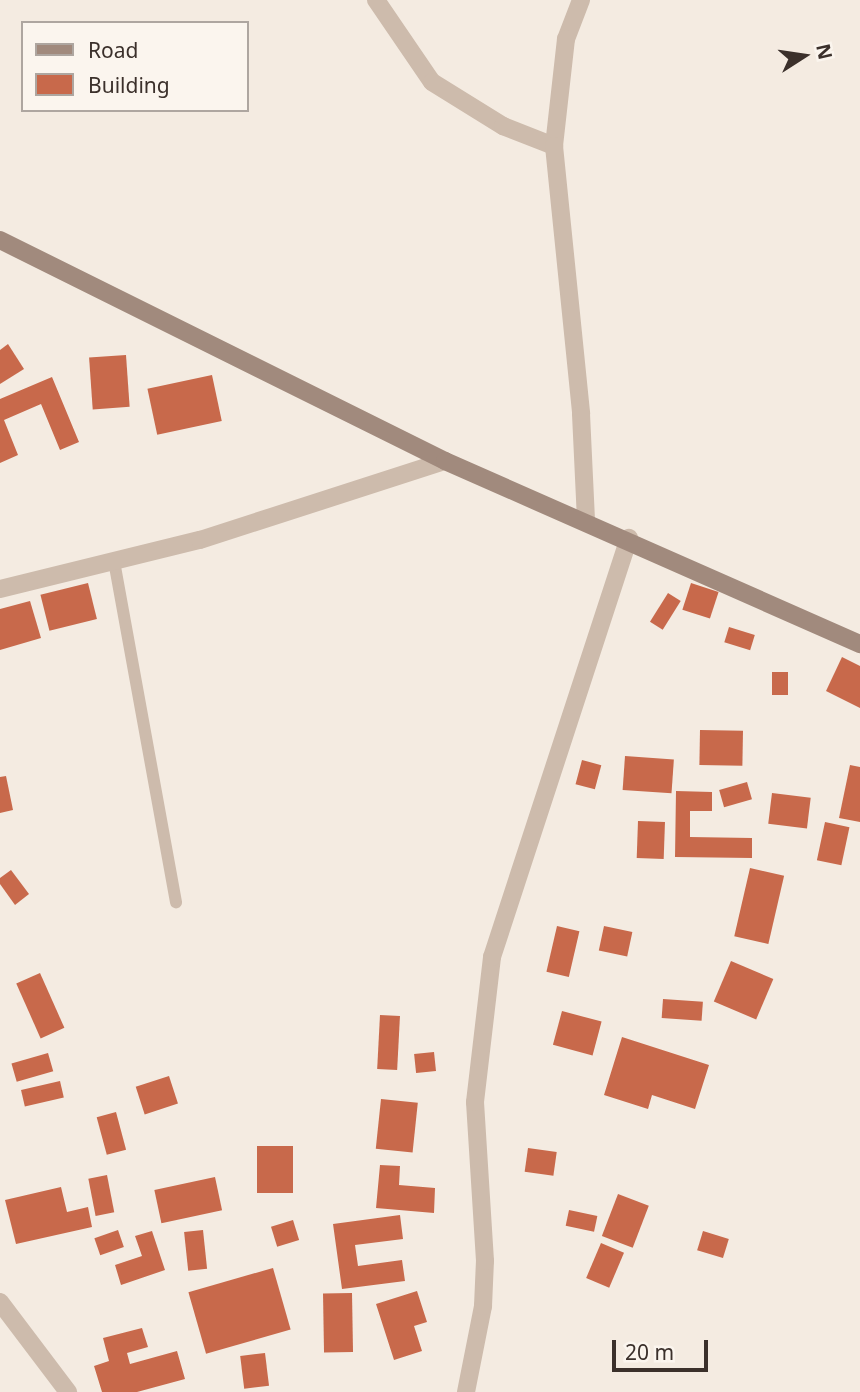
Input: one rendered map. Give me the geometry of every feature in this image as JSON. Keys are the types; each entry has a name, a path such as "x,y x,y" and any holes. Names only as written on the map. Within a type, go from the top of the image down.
{"street":[{"path":"376,0 414,60 450,96 503,127 554,146"},
{"path":"581,0 566,39 554,146 581,414 586,519"},
{"path":"0,240 445,461 586,519 860,644"},
{"path":"0,589 200,540 445,461"},
{"path":"466,1392 482,1306 485,1261 475,1102 492,957 629,538"},
{"path":"0,1302 68,1392"}],"lane":[{"path":"114,561 176,902"}],"building":[{"path":"8,344 24,369 0,384 0,350"},
{"path":"126,355 130,407 93,409 89,358"},
{"path":"212,375 222,421 157,435 147,389"},
{"path":"52,377 79,442 60,450 41,404 4,420 18,455 0,463 0,399"},
{"path":"88,583 97,619 49,631 40,595"},
{"path":"691,583 719,592 710,619 682,610"},
{"path":"668,593 681,601 663,630 650,622"},
{"path":"30,601 41,638 0,650 0,609"},
{"path":"729,627 755,635 750,650 724,642"},
{"path":"842,657 860,666 860,708 826,691"},
{"path":"772,672 788,672 788,695 772,695"},
{"path":"700,730 743,731 742,766 699,765"},
{"path":"625,756 674,759 672,793 623,790"},
{"path":"582,760 601,765 595,789 576,784"},
{"path":"850,765 860,767 860,822 839,818"},
{"path":"6,776 13,810 0,813 0,777"},
{"path":"747,782 752,799 724,807 719,790"},
{"path":"676,791 712,792 712,811 690,811 690,837 752,838 752,858 675,857"},
{"path":"772,793 811,798 807,829 768,824"},
{"path":"638,821 665,822 664,859 637,858"},
{"path":"825,822 849,827 841,865 817,860"},
{"path":"750,868 784,876 768,944 734,936"},
{"path":"11,870 29,894 15,905 0,884 0,878"},
{"path":"557,926 579,931 569,977 546,972"},
{"path":"604,926 632,932 627,956 599,950"},
{"path":"731,961 773,979 756,1019 714,1002"},
{"path":"40,973 64,1028 41,1038 16,984"},
{"path":"663,999 703,1002 702,1021 662,1018"},
{"path":"562,1011 602,1022 593,1055 553,1045"},
{"path":"380,1015 400,1016 397,1070 377,1069"},
{"path":"622,1037 709,1065 695,1109 652,1095 648,1109 604,1095"},
{"path":"434,1052 436,1071 416,1073 414,1054"},
{"path":"48,1053 53,1071 17,1082 11,1063"},
{"path":"169,1076 178,1104 145,1114 136,1087"},
{"path":"60,1081 64,1098 25,1107 21,1090"},
{"path":"381,1099 418,1103 413,1153 376,1149"},
{"path":"116,1112 126,1150 107,1155 97,1117"},
{"path":"257,1146 293,1146 293,1193 257,1193"},
{"path":"528,1148 557,1152 553,1176 525,1172"},
{"path":"380,1165 400,1166 399,1185 435,1188 434,1213 376,1208"},
{"path":"107,1175 114,1212 96,1216 88,1179"},
{"path":"215,1177 222,1210 161,1223 154,1190"},
{"path":"61,1187 67,1212 88,1207 92,1227 16,1244 5,1200"},
{"path":"618,1194 649,1206 633,1248 602,1236"},
{"path":"569,1210 597,1216 594,1232 566,1226"},
{"path":"400,1215 403,1239 355,1245 358,1266 402,1260 405,1281 342,1289 333,1224"},
{"path":"293,1220 299,1240 277,1247 271,1227"},
{"path":"118,1230 124,1247 100,1255 94,1238"},
{"path":"203,1230 207,1269 188,1271 184,1232"},
{"path":"152,1231 165,1270 121,1285 115,1265 142,1256 135,1236"},
{"path":"703,1231 729,1239 723,1258 697,1250"},
{"path":"601,1243 624,1253 609,1288 586,1278"},
{"path":"273,1268 291,1330 206,1354 188,1292"},
{"path":"417,1291 427,1322 414,1326 422,1351 394,1360 376,1304"},
{"path":"352,1293 353,1352 324,1352 323,1294"},
{"path":"142,1328 148,1347 127,1353 130,1364 177,1351 185,1379 137,1392 102,1392 94,1366 109,1361 103,1338"},
{"path":"265,1353 269,1386 244,1389 240,1356"}]}
